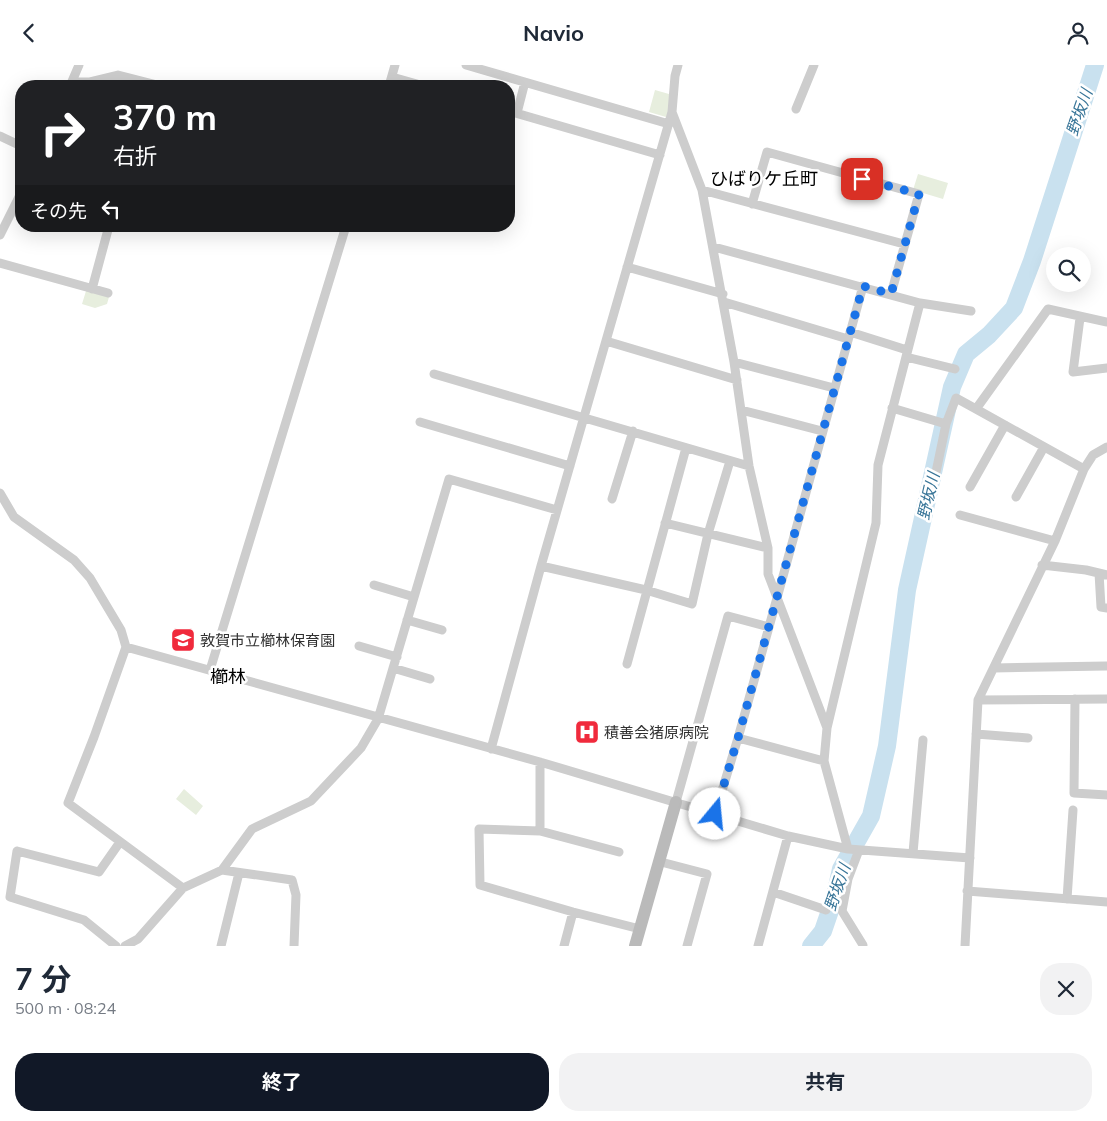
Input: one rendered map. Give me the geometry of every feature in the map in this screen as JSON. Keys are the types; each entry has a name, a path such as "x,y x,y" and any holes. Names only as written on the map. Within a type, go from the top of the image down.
{"street":[{"path":"73,80 79,65"},
{"path":"391,80 395,65"},
{"path":"466,65 669,124"},
{"path":"491,749 541,566 669,124 678,65"},
{"path":"796,109 814,65"},
{"path":"97,80 118,75 138,80"},
{"path":"515,107 525,82"},
{"path":"672,112 702,190 714,247 737,380 749,466 768,548 768,574 826,728"},
{"path":"515,113 660,155"},
{"path":"0,136 15,143"},
{"path":"752,204 767,153 919,194 891,294"},
{"path":"702,190 904,245"},
{"path":"0,235 15,208"},
{"path":"92,289 107,232"},
{"path":"210,670 344,232"},
{"path":"714,247 920,303 970,311"},
{"path":"0,263 108,293"},
{"path":"627,267 955,369"},
{"path":"715,814 738,738 863,286"},
{"path":"848,849 824,761 826,728 876,523 878,465 920,303"},
{"path":"976,409 1048,309 1080,318 1107,322"},
{"path":"1080,318 1074,373 1107,368"},
{"path":"606,341 737,380"},
{"path":"734,362 834,388"},
{"path":"434,374 749,466"},
{"path":"934,477 946,423 956,398 1084,469"},
{"path":"892,408 946,423"},
{"path":"741,410 822,431"},
{"path":"420,422 570,466"},
{"path":"970,487 1005,425"},
{"path":"612,499 632,431"},
{"path":"627,664 686,447"},
{"path":"1016,497 1044,447"},
{"path":"965,946 978,700 1055,541 1084,469 1093,455 1107,447"},
{"path":"541,566 646,590 692,604 708,534 730,461"},
{"path":"222,871 252,829 311,801 361,747 378,719 449,479 557,510"},
{"path":"0,493 14,517 74,560 90,578 121,629 126,647 101,719 68,803 183,888"},
{"path":"960,515 1055,541"},
{"path":"665,523 768,548"},
{"path":"1042,565 1103,574 1101,607 1107,608"},
{"path":"374,585 414,597"},
{"path":"635,946 661,862 728,615 769,627"},
{"path":"407,620 442,630"},
{"path":"360,646 397,657"},
{"path":"126,647 378,719 540,762 589,779 676,802 788,837 848,849 970,858"},
{"path":"994,668 1106,666"},
{"path":"393,668 430,679"},
{"path":"1075,699 1074,793 1107,795"},
{"path":"978,700 1107,699"},
{"path":"976,734 1028,738"},
{"path":"738,738 824,761"},
{"path":"913,853 923,740"},
{"path":"540,762 540,831"},
{"path":"1067,899 1073,810"},
{"path":"620,852 540,831 479,829 480,885 640,929"},
{"path":"758,946 788,837"},
{"path":"116,946 84,919 10,897 17,851 99,872 120,842"},
{"path":"859,850 848,879 842,911 863,945"},
{"path":"661,862 707,875 687,946"},
{"path":"125,946 138,939 183,888 222,871 292,879 296,895 294,946"},
{"path":"221,946 239,873"},
{"path":"967,891 1107,902"},
{"path":"773,893 826,910"},
{"path":"564,946 573,912"}],"green space":[{"path":"655,90 669,94 670,109 666,117 649,112"},
{"path":"918,174 948,183 943,199 913,190"},
{"path":"86,291 109,297 107,304 95,308 82,304"},
{"path":"184,789 203,806 196,815 176,799"}],"waterway":[{"name":"野坂川","path":"811,946 823,931 835,896 841,869 871,816 887,746 907,590 952,387 966,354 989,335 1014,308 1032,261 1095,65"}],"place":[{"name":"敦賀市立櫛林保育園","path":"183,640"},
{"name":"積善会猪原病院","path":"587,732"}],"district":[{"name":"ひばりケ丘町","path":"764,178"},
{"name":"櫛林","path":"228,676"}],"route":[{"path":"715,814 738,738 863,286 891,294 919,194 862,179"}]}
